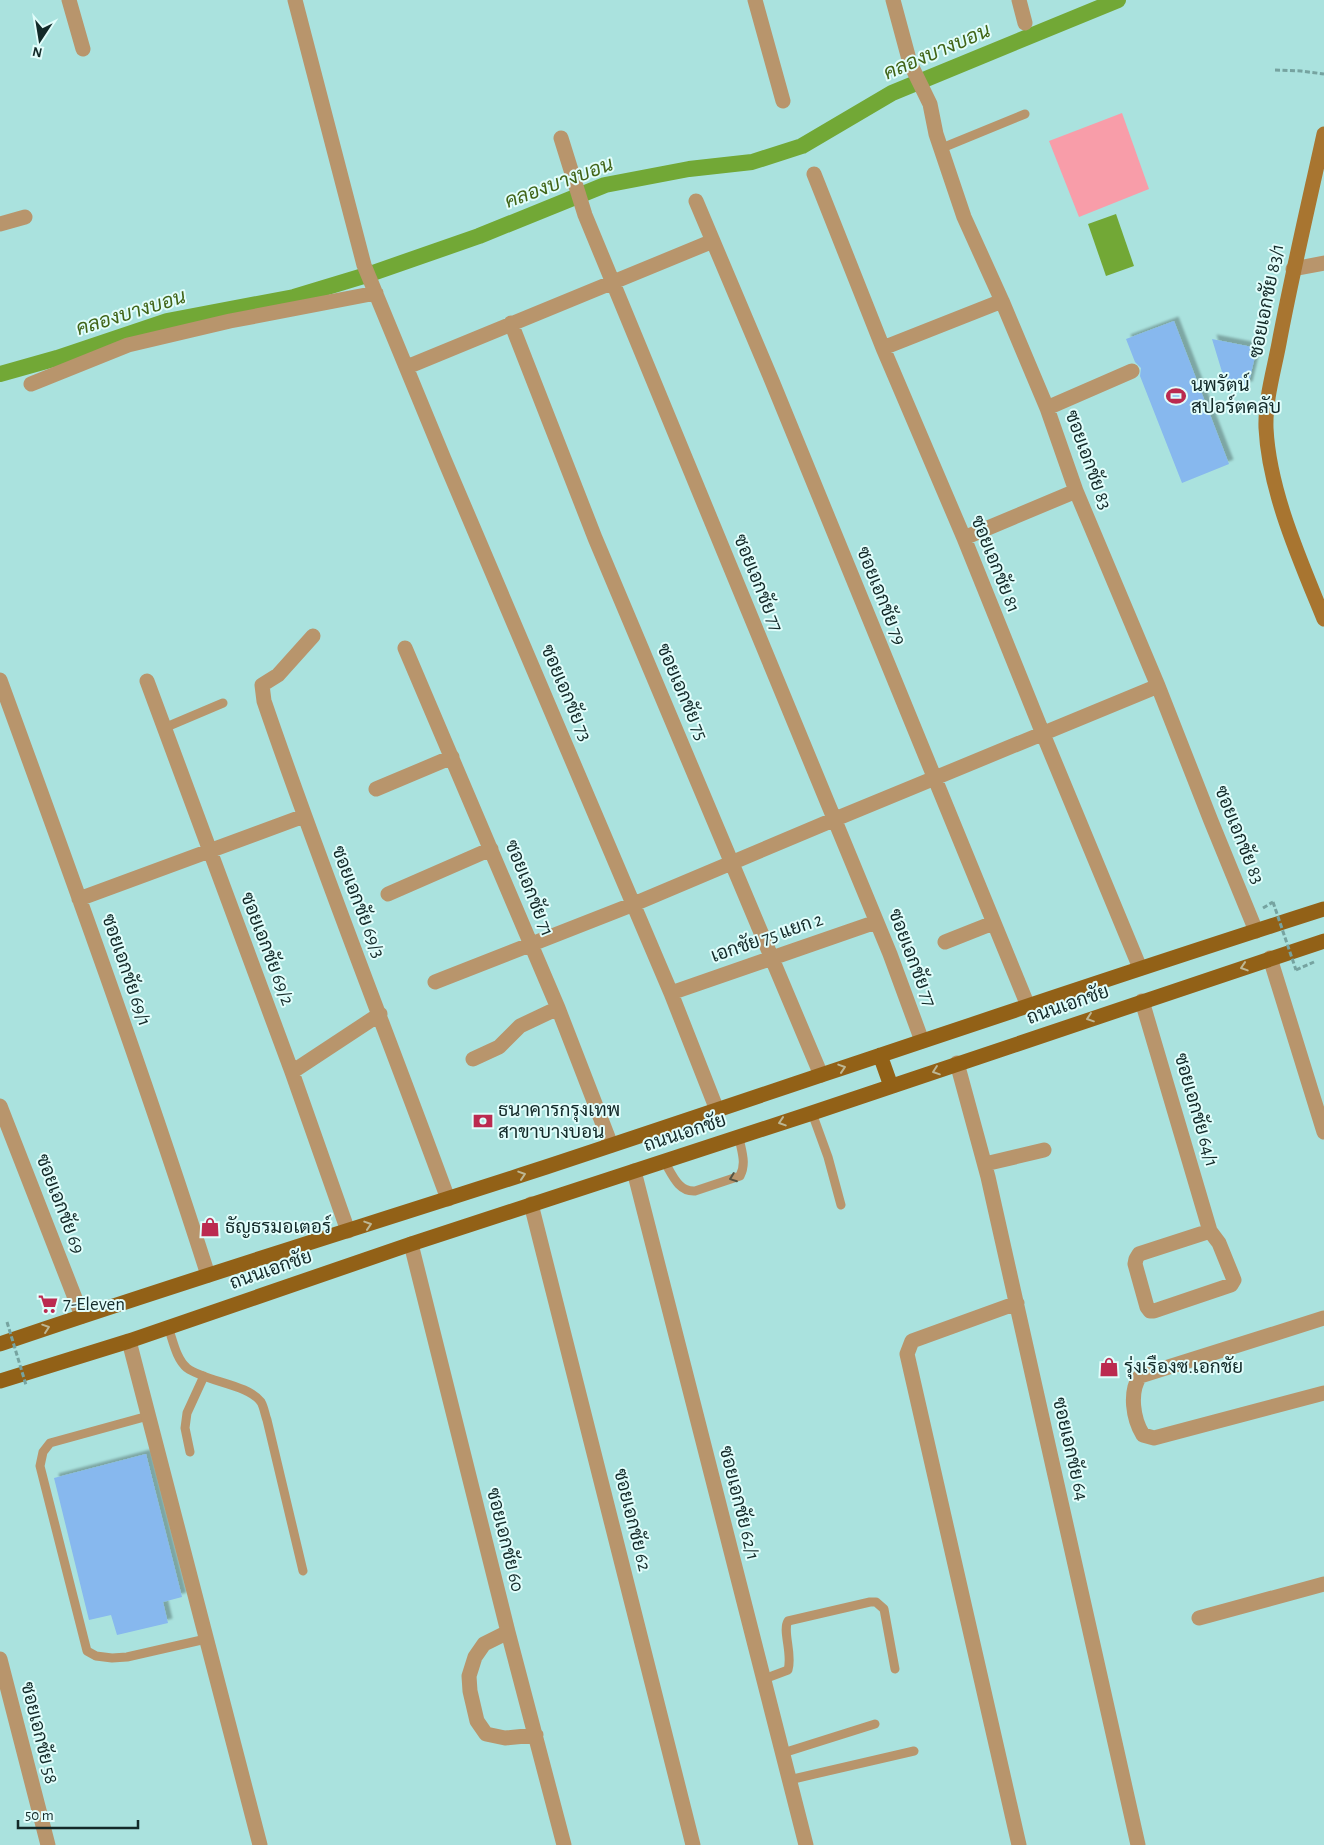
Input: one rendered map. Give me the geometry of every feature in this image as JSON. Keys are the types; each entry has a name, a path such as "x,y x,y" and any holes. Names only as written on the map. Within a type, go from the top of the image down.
{"main road":[{"name":"ถนนเอกชัย","path":"0,1344 208,1275 448,1199 1140,968 1324,909"},
{"name":"ถนนเอกชัย","path":"0,1381 129,1340 411,1244 812,1113 1324,941"},
{"path":"880,1055 891,1086"}],"street":[{"path":"70,0 83,49"},
{"name":"ซอยเอกชัย 73","path":"295,0 332,136 364,265 444,459 634,904 717,1110"},
{"path":"755,0 783,101"},
{"name":"ซอยเอกชัย 83","path":"893,0 910,63 930,104 936,134 964,217 1047,408 1076,491 1158,686 1211,822 1256,930"},
{"path":"1020,0 1025,23"},
{"name":"ซอยเอกชัย 83/1","path":"1322,611 1290,533 1271,466 1266,426 1270,391 1294,270 1324,134"},
{"name":"ซอยเอกชัย 77","path":"561,138 585,215 876,922 922,1041"},
{"name":"ซอยเอกชัย 81","path":"814,174 883,348 964,538 1140,968"},
{"name":"ซอยเอกชัย 79","path":"696,201 1028,1006"},
{"path":"0,224 25,217"},
{"path":"407,367 713,241"},
{"path":"1294,270 1324,263"},
{"path":"31,384 128,345 230,321 376,292"},
{"path":"883,348 1002,301"},
{"name":"ซอยเอกชัย 75","path":"512,323 595,538 822,1075"},
{"path":"1047,408 1132,371"},
{"path":"964,538 1076,491"},
{"name":"ซอยเอกชัย 69/3","path":"313,636 278,675 264,682 261,687 264,700 304,816 448,1199"},
{"name":"ซอยเอกชัย 71","path":"405,648 558,1008 611,1145"},
{"name":"ซอยเอกชัย 69/1","path":"0,680 169,1152 208,1275"},
{"name":"ซอยเอกชัย 69/2","path":"147,681 292,1072 348,1231"},
{"path":"435,982 634,904 1158,686"},
{"path":"376,789 452,757"},
{"path":"80,899 304,816"},
{"path":"388,894 491,849"},
{"name":"เอกชัย 75 แยก 2","path":"671,993 876,922"},
{"path":"945,942 994,923"},
{"path":"1270,958 1324,1132"},
{"name":"ซอยเอกชัย 64/1","path":"1142,1001 1210,1231 1220,1243 1234,1280 1231,1285 1150,1311 1147,1307 1135,1264 1138,1254 1210,1231"},
{"path":"473,1059 498,1047 520,1026 558,1008"},
{"path":"292,1072 380,1014"},
{"name":"ซอยเอกชัย 64","path":"957,1064 985,1164 1138,1845"},
{"name":"ซอยเอกชัย 69","path":"0,1106 82,1316"},
{"path":"985,1164 1044,1150"},
{"name":"ซอยเอกชัย 62/1","path":"634,1171 806,1845"},
{"name":"ซอยเอกชัย 62","path":"531,1204 693,1845"},
{"name":"ซอยเอกชัย 60","path":"411,1244 508,1632 564,1845"},
{"path":"1017,1303 912,1341 907,1354 1019,1845"},
{"path":"1324,1318 1140,1376 1135,1383 1133,1392 1138,1427 1143,1435 1154,1438 1324,1393"},
{"path":"129,1340 260,1845"},
{"path":"1199,1618 1324,1584"},
{"path":"508,1632 484,1644 474,1657 469,1676 470,1691 477,1721 486,1734 505,1738 536,1735"},
{"name":"ซอยเอกชัย 58","path":"0,1659 48,1845"}],"lane":[{"path":"942,148 1025,114"},
{"path":"164,728 223,703"},
{"path":"812,1113 828,1157 841,1205"},
{"path":"664,1161 682,1189 688,1192 695,1192 740,1176 744,1169 744,1163 739,1137"},
{"path":"168,1327 179,1358 187,1368 250,1393 261,1402 303,1571"},
{"path":"190,1452 185,1428 187,1413 204,1376"},
{"path":"148,1416 50,1443 44,1452 40,1466 87,1651 96,1656 127,1657 206,1639"},
{"path":"764,1680 788,1670 791,1662 786,1630 788,1621 876,1602 884,1609 895,1669"},
{"path":"783,1753 875,1724"},
{"path":"789,1780 914,1750"}],"path":[{"path":"1275,70 1324,74"},
{"path":"1273,902 1296,970 1319,959"},
{"path":"7,1322 26,1385"}],"shaded area":[{"path":"1122,113 1149,189 1079,217 1049,141"},
{"path":"1116,214 1134,266 1106,276 1088,224"}],"building":[{"path":"1174,321 1229,464 1182,483 1140,376 1141,368 1135,362 1126,339"},
{"path":"1212,339 1257,348 1248,386 1226,385"},
{"path":"146,1454 182,1597 163,1602 168,1623 117,1635 111,1615 89,1620 54,1478"}],"waterway":[{"name":"คลองบางบอน","path":"0,374 57,358 167,321 294,297 370,274 479,236 605,185 689,169 752,162 802,146 892,93 1118,0"}],"place":[{"name":"นพรัตน์ สปอร์ตคลับ","path":"1176,396"},
{"name":"ธนาคารกรุงเทพ สาขาบางบอน","path":"483,1121"},
{"name":"ธัญธรมอเตอร์","path":"210,1227"},
{"name":"7-Eleven","path":"48,1304"},
{"name":"รุ่งเรืองซ.เอกชัย","path":"1109,1367"}]}
